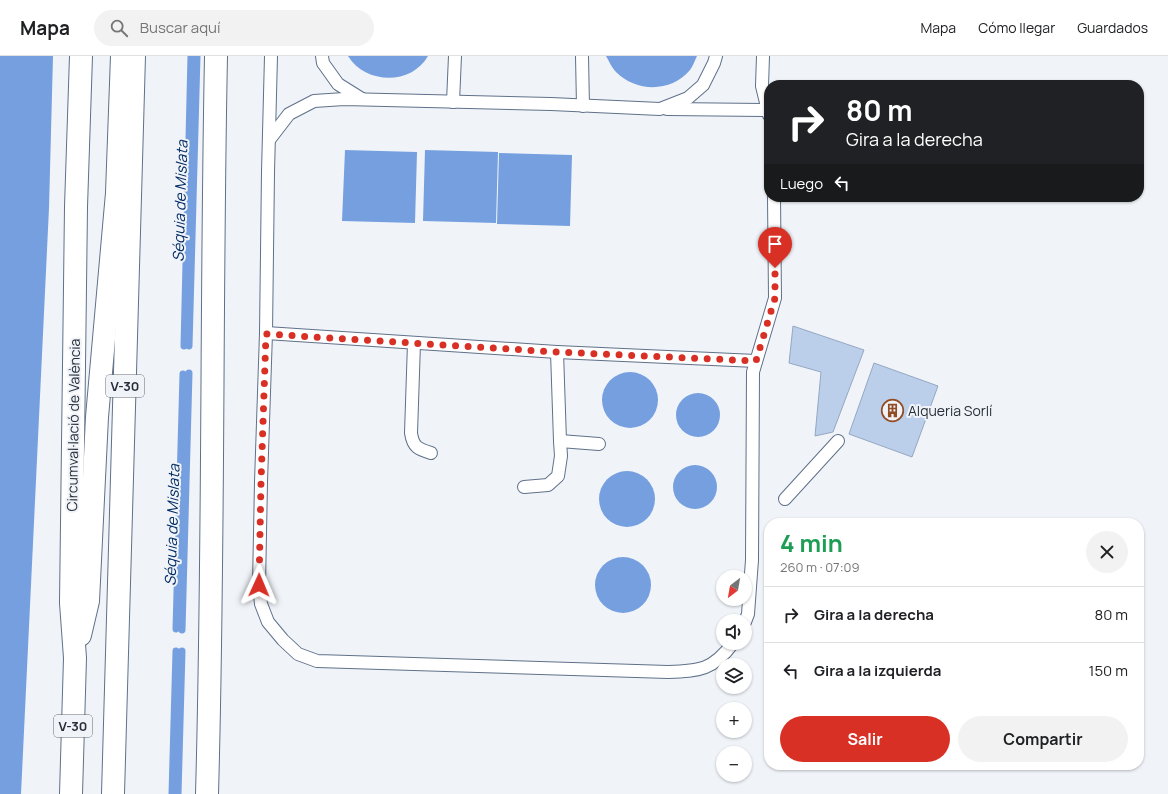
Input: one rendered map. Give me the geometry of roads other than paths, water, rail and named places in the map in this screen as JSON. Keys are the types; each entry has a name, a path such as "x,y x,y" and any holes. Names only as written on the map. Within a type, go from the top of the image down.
{"main road":[{"name":"Circumval·lació de València","path":"71,794 75,658 71,603 76,215 81,56"},
{"path":"75,658 88,601 97,417 117,193 122,56"},
{"name":"V-30","path":"113,794 134,56"},
{"path":"207,794 210,706 213,199 216,56"}],"lane":[{"path":"271,56 266,334 259,585 261,604 268,622 283,640 298,654 317,661 668,672 693,671 713,665 728,650"},
{"path":"322,56 324,63 338,84 363,100"},
{"path":"453,102 455,56"},
{"path":"582,56 583,106"},
{"path":"660,109 688,98 703,84 716,56"},
{"path":"763,56 762,86 764,95"},
{"path":"269,140 288,114 314,101 344,99 764,113"},
{"path":"748,614 752,560 753,372 775,298 774,202"},
{"path":"266,334 557,352 756,361"},
{"path":"414,343 412,441 418,449 431,453"},
{"path":"524,486 548,485 558,476 561,456 557,352"},
{"path":"560,441 599,444"},
{"path":"785,499 838,441"}],"water":[{"path":"0,56 53,56 49,208 21,794 0,794"},
{"path":"348,56 428,56 420,66 411,73 400,77 388,78 365,72"},
{"path":"606,56 697,56 690,70 682,78 664,86 653,87 643,86 624,79 615,70"},
{"path":"345,150 417,152 415,223 342,221"},
{"path":"425,150 498,152 496,223 423,221"},
{"path":"499,153 572,155 570,226 497,224"},
{"path":"630,372 641,374 650,380 656,389 658,400 656,411 650,420 641,426 630,428 619,426 610,420 604,411 602,400 604,389 610,380 619,374"},
{"path":"694,393 702,393 707,394 714,399 719,406 719,424 714,431 707,436 694,437 686,434 679,427 676,419 676,411 679,403 686,396"},
{"path":"691,465 699,465 704,466 711,471 716,478 716,496 711,503 704,508 691,509 683,506 676,499 673,491 673,483 676,475 683,468"},
{"path":"622,471 632,471 647,479 653,488 655,499 653,510 647,519 632,527 622,527 611,522 604,515 599,504 599,494 604,483 611,476"},
{"path":"623,557 634,559 643,565 649,574 651,585 649,596 643,605 634,611 623,613 612,611 603,605 597,596 595,585 597,574 603,565 612,559"}],"waterway":[{"path":"184,346 191,56"},
{"name":"Séquia de Mislata","path":"189,346 197,56"},
{"name":"Séquia de Mislata","path":"182,630 189,373"},
{"path":"176,629 183,374"},
{"path":"172,794 176,651"},
{"name":"Séquia de Mislata","path":"178,794 182,651"}],"place":[{"name":"Alqueria Sorlí","path":"893,410"}]}
